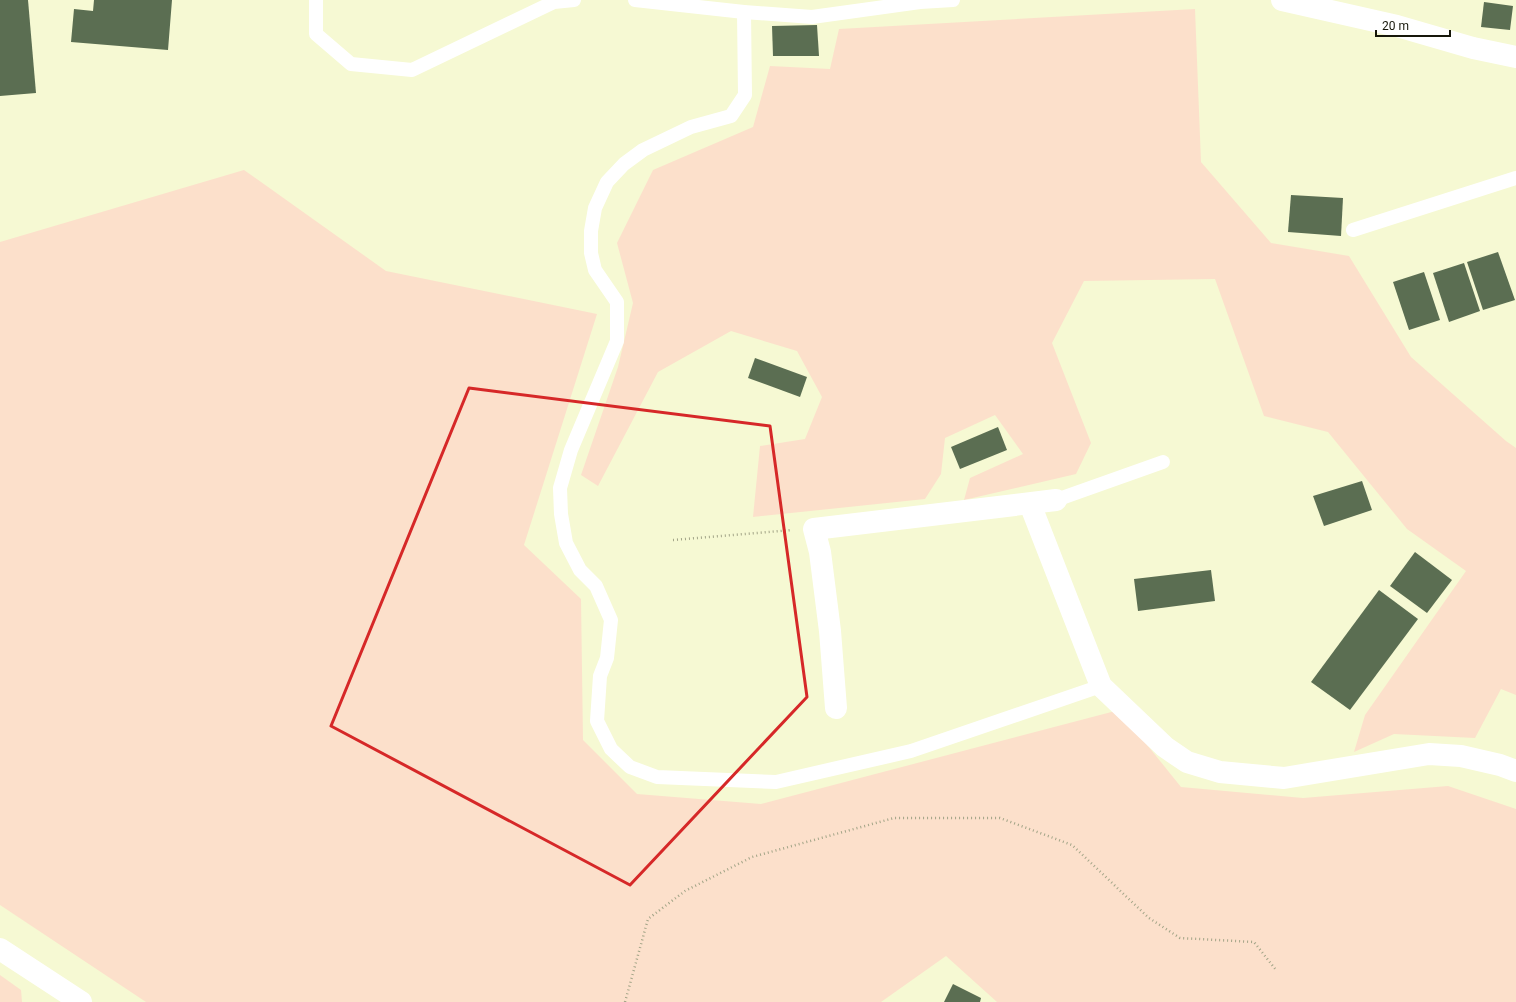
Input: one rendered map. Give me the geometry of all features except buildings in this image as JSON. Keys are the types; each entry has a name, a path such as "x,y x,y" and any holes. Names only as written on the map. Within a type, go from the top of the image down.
{"street":[{"path":"1282,0 1397,26 1473,48 1516,56"},
{"path":"836,708 830,631 820,552 814,529 1056,500"},
{"path":"1030,504 1101,686 1165,747 1187,762 1220,772 1284,778 1429,754 1461,756 1500,765 1516,771"},
{"path":"0,949 81,1002"}],"lane":[{"path":"316,0 316,34 351,64 412,70 554,2 574,0"},
{"path":"635,0 744,12 812,17 920,2 953,0"},
{"path":"744,12 745,95 731,116 691,127 643,150 624,164 607,182 595,208 591,231 591,253 595,270 617,302 617,340 571,450 560,488 561,514 566,543 580,570 596,586 612,620 607,658 600,676 596,721 611,749 630,767 657,776 776,782 911,751 1101,686"},
{"path":"1353,230 1516,178"},
{"path":"1056,500 1163,462"}],"path":[{"path":"672,540 814,529"},
{"path":"625,1002 648,919 685,891 752,857 894,818 1000,818 1072,845 1149,918 1180,938 1254,942 1276,970"}],"highlighted area":[{"path":"469,388 770,426 807,697 630,885 331,726"}],"shaded area":[{"path":"1195,9 1201,162 1271,243 1349,256 1411,357 1506,441 1516,448 1516,695 1501,689 1475,738 1394,734 1354,752 1365,715 1466,571 1407,529 1328,432 1264,416 1215,279 1084,281 1052,343 1091,443 1076,474 964,500 970,478 1023,454 995,415 945,438 941,474 925,499 753,517 760,446 805,439 822,397 797,351 731,331 658,372 598,486 581,475 618,367 633,303 617,243 653,170 753,127 770,66 830,69 839,29"},
{"path":"244,170 386,271 597,314 524,545 581,599 583,740 637,794 761,804 1119,710 1181,787 1303,798 1448,786 1516,809 1516,1002 997,1002 946,956 881,1002 146,1002 0,905 0,242"},
{"path":"0,975 21,990 22,1002 0,1002"}]}
